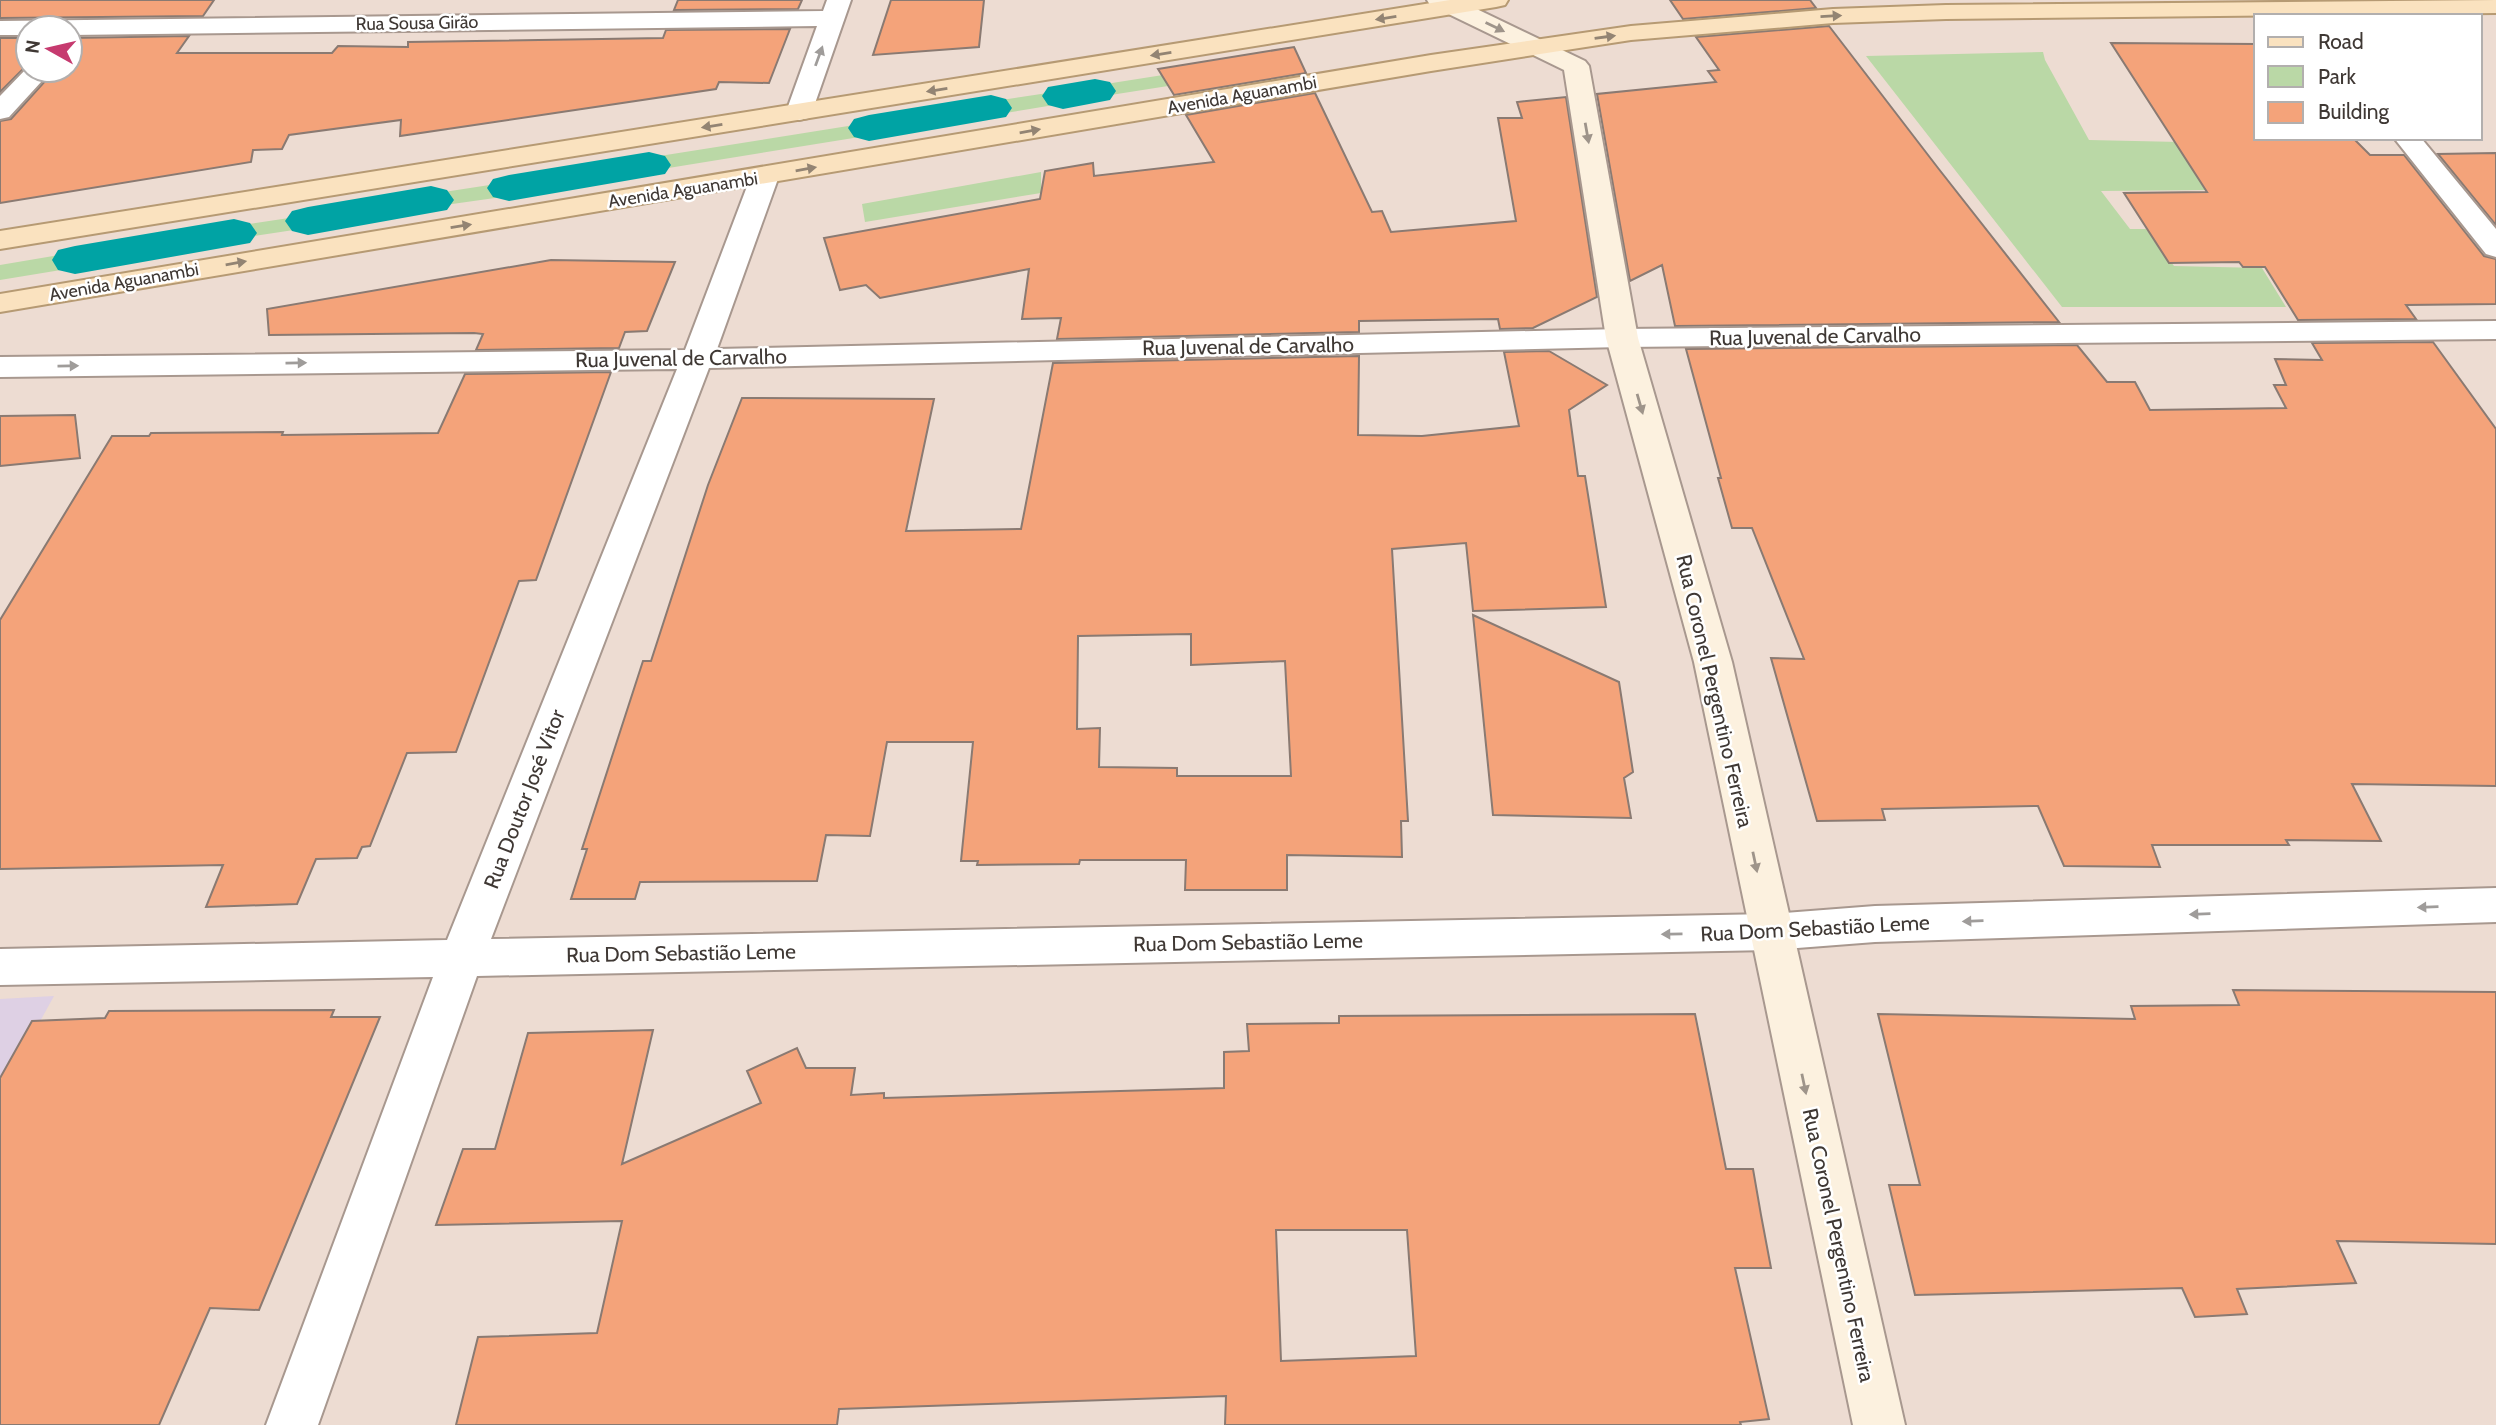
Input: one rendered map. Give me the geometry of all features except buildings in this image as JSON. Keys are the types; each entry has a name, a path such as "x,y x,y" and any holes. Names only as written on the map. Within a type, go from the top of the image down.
{"main road":[{"path":"0,240 1469,2"},
{"name":"Avenida Aguanambi","path":"0,303 1537,47 1693,27 1833,16 1946,12 2306,12 2496,6"}],"street":[{"path":"84,22 105,0"},
{"name":"Rua Coronel Pergentino Ferreira","path":"1469,2 1537,47 1576,66 1622,338 1713,662 1879,1425"},
{"path":"799,112 836,9"},
{"name":"Rua Sousa Girão","path":"84,32 836,9"},
{"path":"0,111 26,84"},
{"path":"2409,140 2496,248"},
{"name":"Rua Doutor José Vitor","path":"292,1425 462,957 697,359 765,176"},
{"name":"Rua Juvenal de Carvalho","path":"0,367 697,359 1622,338 2496,330"},
{"name":"Rua Dom Sebastião Leme","path":"0,967 1770,933 1875,924 2496,905"}],"shaded area":[{"path":"54,996 0,1094 0,999"}],"green space":[{"path":"2043,52 2089,140 2180,142 2211,190 2101,191 2130,229 2146,229 2174,266 2262,268 2286,307 2062,307 1866,56"},
{"path":"1163,75 1168,86 1098,97 1093,86"},
{"path":"1061,91 1066,103 993,115 988,102"},
{"path":"867,123 872,135 650,171 647,158"},
{"path":"1041,172 1041,193 865,222 862,204"},
{"path":"509,182 509,196 431,207 431,194"},
{"path":"309,215 307,228 233,239 235,226"},
{"path":"77,252 73,268 0,280 0,265"}],"waterway":[{"path":"1063,96 1095,91"},
{"path":"869,128 991,108"},
{"path":"509,188 649,165"},
{"path":"308,221 431,200"},
{"path":"75,260 234,233"}]}
